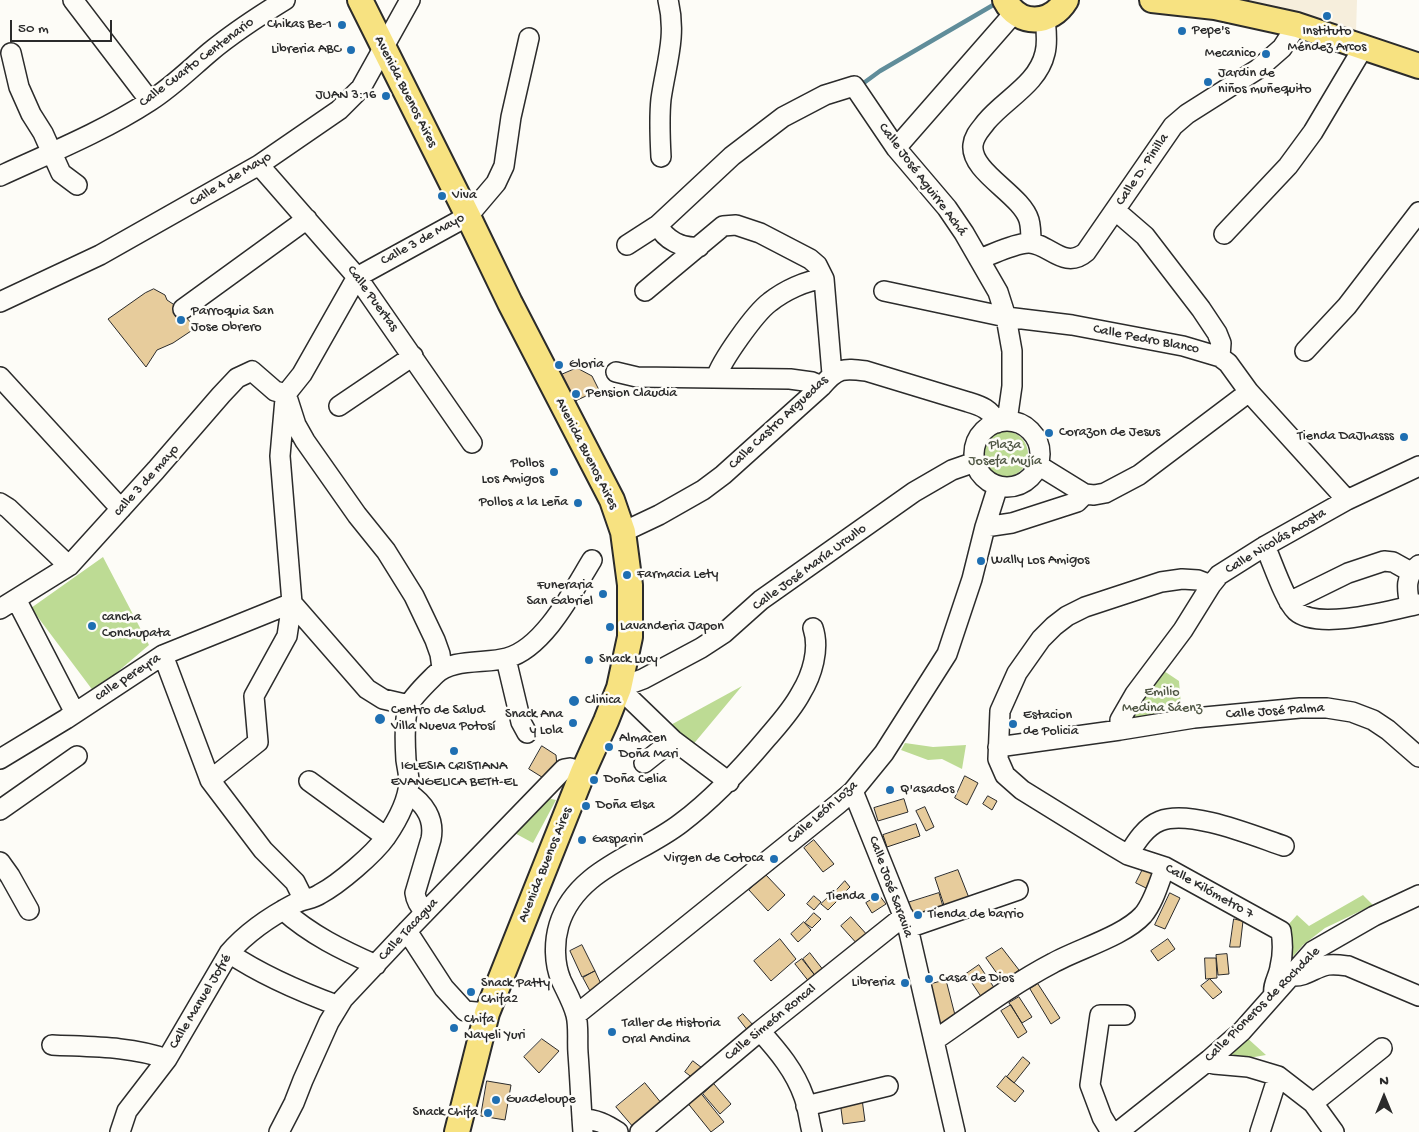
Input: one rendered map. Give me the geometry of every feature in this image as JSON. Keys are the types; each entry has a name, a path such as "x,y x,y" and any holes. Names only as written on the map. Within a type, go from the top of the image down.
{"main road":[{"name":"Avenida Buenos Aires","path":"360,0 510,303 612,500 623,532 630,585 630,637 618,688 487,1013 457,1132"},
{"path":"1010,6 1024,18 1034,20 1053,14 1061,8 1066,0"},
{"path":"1152,0 1215,3 1297,25 1363,48 1414,57"}],"street":[{"path":"73,0 150,101"},
{"name":"Calle Cuarto Centenario","path":"0,176 116,120 150,101 172,86 210,52 285,0"},
{"name":"Calle 4 de Mayo","path":"0,302 100,255 260,164 339,110 361,88 410,0"},
{"path":"661,157 661,101 672,42 668,0"},
{"path":"896,148 1010,6"},
{"path":"979,260 1021,244 1031,243 1029,219 1012,196 988,175 975,157 973,146 977,134 988,119 1035,76 1042,64 1046,51 1044,18"},
{"name":"Calle D. Pinilla","path":"1031,243 1065,258 1080,257 1086,252 1116,211 1173,126 1187,114 1258,69 1282,48 1297,25"},
{"name":"Calle 3 de Mayo","path":"357,277 468,216 496,182 504,166 511,117 529,38"},
{"path":"1224,234 1288,166 1313,132 1363,48"},
{"path":"11,53 19,87 31,114 43,133 61,173 77,185"},
{"name":"Calle José Aguirre Achá","path":"658,225 732,156 783,117 824,95 854,86 896,148 947,208 998,292 1006,317 1012,351 1012,386 1002,422"},
{"name":"Calle Puertas","path":"260,164 357,277 472,443"},
{"path":"1116,211 1145,236 1201,309 1221,343 1220,357 1228,363 1248,392 1347,500"},
{"path":"1305,351 1347,306 1419,212"},
{"path":"183,309 307,219"},
{"path":"627,245 658,225 660,230 681,246 687,248 699,247"},
{"path":"616,372 637,377 790,379 812,382 827,380 824,279 817,265 760,233 736,225 724,226 645,291"},
{"path":"210,780 258,742 254,696 287,636 292,602 280,456 286,394 302,374 357,277"},
{"path":"716,378 724,360 768,302 812,281 824,279"},
{"name":"Calle Pedro Blanco","path":"884,291 1006,317 1082,327 1183,346 1220,357"},
{"path":"339,406 413,356"},
{"name":"calle 3 de mayo","path":"8,604 69,566 221,395 242,375 252,370 275,392 286,394"},
{"name":"Calle Castro Arguedas","path":"623,532 659,515 703,490 723,475 827,380 846,370 866,371 983,407 1002,422"},
{"path":"0,377 121,509"},
{"path":"1038,465 1085,494 1094,495 1105,492 1139,475 1248,392"},
{"path":"286,394 296,425 305,441 357,515 386,551 414,596 435,640 442,668"},
{"path":"1002,422 1018,423 1027,428 1039,444 1038,465 1026,481 1016,486 998,486 987,480 975,462 976,444 980,434 1002,422"},
{"name":"Calle José María Urcullo","path":"618,688 643,679 709,643 724,633 761,600 920,488 952,470 975,462"},
{"name":"Calle Nicolás Acosta","path":"1120,730 1120,720 1127,706 1183,630 1219,575 1265,546 1347,500 1419,466"},
{"name":"Calle León Loza","path":"576,1015 854,790 884,753 947,654 972,579 998,486"},
{"path":"985,527 1012,523 1078,502 1085,494"},
{"path":"0,503 8,508 69,566"},
{"path":"1265,546 1289,602 1296,612 1314,618 1359,618 1414,605 1406,586 1415,568 1384,561 1348,573 1289,602"},
{"path":"292,602 367,690 383,699 409,705 442,668 506,659 524,651 560,612 592,560"},
{"name":"Calle Kilómetro 7","path":"1211,585 1198,580 1182,579 1161,582 1085,607 1067,616 1054,626 1041,639 1026,660 1007,692 1000,711 998,759 1001,768 1012,782 1022,790 1128,855 1165,866 1281,931 1280,968 1273,989 1274,994"},
{"name":"calle pereyra","path":"0,759 75,713 163,655 292,602"},
{"path":"8,604 75,713"},
{"path":"618,1132 604,1123 592,1119 582,1125 576,1015 560,977 556,957 555,943 559,924 567,906 578,891 595,875 681,824 729,782 783,719 802,692 809,678 814,655 815,635 813,628"},
{"path":"163,655 210,780 263,850 295,882 304,900"},
{"path":"506,659 521,722 527,733"},
{"path":"618,688 673,740 729,782"},
{"name":"Calle Manuel Jofré","path":"120,1132 128,1111 167,1059 229,953 248,934 283,910 330,888 367,858 386,837 408,793 409,780 406,750 409,705"},
{"name":"Calle José Palma","path":"998,747 1194,718 1300,708 1327,708 1352,712 1373,720 1388,730 1419,757"},
{"path":"644,762 673,740"},
{"path":"0,810 77,756"},
{"name":"Calle Tacagua","path":"279,1132 294,1103 323,1034 343,1000 407,930 564,769 570,768 583,772"},
{"path":"309,781 386,837"},
{"name":"Calle José Saravia","path":"854,790 906,922 955,1132"},
{"path":"408,793 423,805 431,822 433,832 415,892 420,908 425,912"},
{"path":"1128,855 1148,828 1160,821 1169,819 1195,818 1284,846"},
{"path":"0,862 29,910"},
{"path":"934,1040 1045,967 1103,940 1142,916 1149,906 1165,866"},
{"name":"Calle Simeón Roncal","path":"640,1132 760,1031 906,922 1018,890"},
{"name":"Calle Pioneros de Rochdale","path":"1118,1132 1210,1060 1242,1031 1313,950 1419,895"},
{"path":"283,910 299,924 324,940 376,965"},
{"path":"407,930 444,988 465,1011 487,1013"},
{"path":"229,953 245,964 338,1006"},
{"path":"1291,975 1300,976 1322,966 1338,964 1348,966 1419,996"},
{"path":"1111,1132 1102,1117 1090,1085 1100,1015 1125,1015"},
{"path":"760,1031 779,1052 794,1074 806,1106 812,1132"},
{"path":"52,1046 124,1049 167,1059"},
{"path":"1313,1103 1382,1048"},
{"path":"1210,1060 1214,1064 1248,1067 1278,1076 1313,1103 1334,1132"},
{"path":"1260,1132 1278,1076"},
{"path":"806,1106 888,1086"}],"shaded area":[{"name":"Instituto Méndez Arcos","path":"1240,0 1357,0 1356,33 1355,33"}],"green space":[{"name":"Plaza Josefa Mujía","path":"1001,431 1009,431 1018,435 1024,441 1028,454 1024,467 1018,473 1009,477 1001,477 992,473 986,467 982,458 982,450 986,441 992,435"},
{"name":"cancha Conchupata","path":"103,557 149,645 94,692 31,608"},
{"name":"Emilio Medina Sáenz","path":"1164,671 1179,681 1182,717 1132,722 1132,715 1137,701"},
{"path":"742,686 691,747 667,727"},
{"path":"905,743 933,747 966,745 962,769 942,759 928,760 901,750"},
{"path":"543,797 556,800 533,843 509,830"},
{"path":"1363,895 1373,905 1325,928 1303,945 1283,968 1291,932 1288,925 1297,915 1309,926"},
{"path":"1245,1036 1266,1055 1231,1061 1220,1058"}],"building":[{"path":"154,289 165,295 167,300 176,306 193,325 191,331 173,343 157,350 146,367 108,319 145,293"},
{"path":"577,368 592,376 599,390 573,402 561,375"},
{"path":"542,746 556,755 557,767 545,779 529,769"},
{"path":"965,776 978,783 967,805 955,798"},
{"path":"988,796 997,801 992,810 983,804"},
{"path":"904,799 908,812 878,821 874,808"},
{"path":"925,807 934,827 926,831 916,811"},
{"path":"916,824 920,836 887,847 883,835"},
{"path":"814,840 834,864 823,872 804,848"},
{"path":"1145,865 1155,870 1146,888 1136,883"},
{"path":"958,870 971,903 946,911 935,878"},
{"path":"766,875 785,895 768,911 749,890"},
{"path":"845,881 850,887 840,897 835,892"},
{"path":"833,893 839,899 828,910 821,904"},
{"path":"939,893 945,913 911,924 904,904"},
{"path":"1170,893 1180,898 1165,929 1155,925"},
{"path":"879,895 886,904 872,913 866,903"},
{"path":"814,896 821,902 814,910 807,904"},
{"path":"814,913 821,919 812,928 805,923"},
{"path":"851,917 869,937 859,946 841,926"},
{"path":"1234,919 1243,921 1240,947 1230,947"},
{"path":"804,922 811,930 798,942 791,934"},
{"path":"780,939 796,959 771,981 754,961"},
{"path":"1168,939 1175,949 1158,961 1151,951"},
{"path":"582,945 595,971 582,977 570,951"},
{"path":"1002,948 1019,970 1003,982 986,958"},
{"path":"810,953 824,971 816,977 803,959"},
{"path":"1227,954 1229,974 1218,975 1216,955"},
{"path":"1205,958 1216,958 1217,978 1206,979"},
{"path":"802,959 817,978 810,983 795,964"},
{"path":"979,965 995,989 982,998 966,974"},
{"path":"595,971 601,984 590,991 583,978"},
{"path":"1210,979 1222,992 1213,999 1201,986"},
{"path":"946,980 956,1019 940,1029 928,985"},
{"path":"1038,984 1060,1018 1051,1024 1030,989"},
{"path":"1019,997 1032,1017 1022,1023 1009,1003"},
{"path":"1011,1005 1027,1032 1018,1038 1001,1011"},
{"path":"743,1014 754,1026 748,1031 738,1018"},
{"path":"542,1039 559,1051 539,1073 524,1057"},
{"path":"1023,1057 1030,1063 1014,1083 1007,1077"},
{"path":"693,1061 706,1071 698,1082 685,1072"},
{"path":"1006,1076 1024,1091 1015,1102 997,1087"},
{"name":"Guadeloupe","path":"487,1081 511,1085 505,1120 481,1116"},
{"path":"645,1083 662,1104 634,1128 616,1107"},
{"path":"714,1084 731,1104 720,1114 703,1094"},
{"path":"699,1091 724,1122 711,1132 686,1101"},
{"path":"862,1099 865,1121 843,1124 840,1101"}],"waterway":[{"path":"858,85 1000,1"}],"place":[{"name":"Instituto Méndez Arcos","path":"1327,16"},
{"name":"Chikas Be-1","path":"342,25"},
{"name":"Pepe's","path":"1182,31"},
{"name":"Libreria ABC","path":"351,50"},
{"name":"Mecanico","path":"1266,54"},
{"name":"Jardin de niños muñequito","path":"1208,82"},
{"name":"JUAN 3:16","path":"386,96"},
{"name":"Viva","path":"442,196"},
{"name":"Parroquia San Jose Obrero","path":"181,320"},
{"name":"Gloria","path":"559,365"},
{"name":"Pension Claudia","path":"576,394"},
{"name":"Corazon de Jesus","path":"1049,433"},
{"name":"Tienda DaJhasss","path":"1404,437"},
{"name":"Pollos Los Amigos","path":"554,472"},
{"name":"Pollos a la Leña","path":"578,503"},
{"name":"Wally Los Amigos","path":"981,561"},
{"name":"Farmacia Lety","path":"627,575"},
{"name":"Funeraria San Gabriel","path":"603,594"},
{"name":"cancha Conchupata","path":"92,626"},
{"name":"Lavanderia Japon","path":"610,627"},
{"name":"Snack Lucy","path":"589,660"},
{"name":"Clinica","path":"574,701"},
{"name":"Centro de Salud Villa Nueva Potosí","path":"380,719"},
{"name":"Snack Ana y Lola","path":"573,723"},
{"name":"Estacion de Policia","path":"1013,724"},
{"name":"Almacen Doña Mari","path":"609,747"},
{"name":"IGLESIA CRISTIANA EVANGELICA BETH-EL","path":"454,751"},
{"name":"Doña Celia","path":"594,780"},
{"name":"Q'asados","path":"890,790"},
{"name":"Doña Elsa","path":"586,806"},
{"name":"Gasparin","path":"582,840"},
{"name":"Virgen de Cotoca","path":"774,859"},
{"name":"Tienda","path":"875,897"},
{"name":"Tienda de barrio","path":"918,915"},
{"name":"Casa de Dios","path":"929,979"},
{"name":"Libreria","path":"905,983"},
{"name":"Snack Patty Chifa2","path":"471,992"},
{"name":"Chifa Nayeli Yuri","path":"454,1028"},
{"name":"Taller de Historia Oral Andina","path":"612,1032"},
{"name":"Guadeloupe","path":"496,1100"},
{"name":"Snack Chifa","path":"488,1113"}]}
